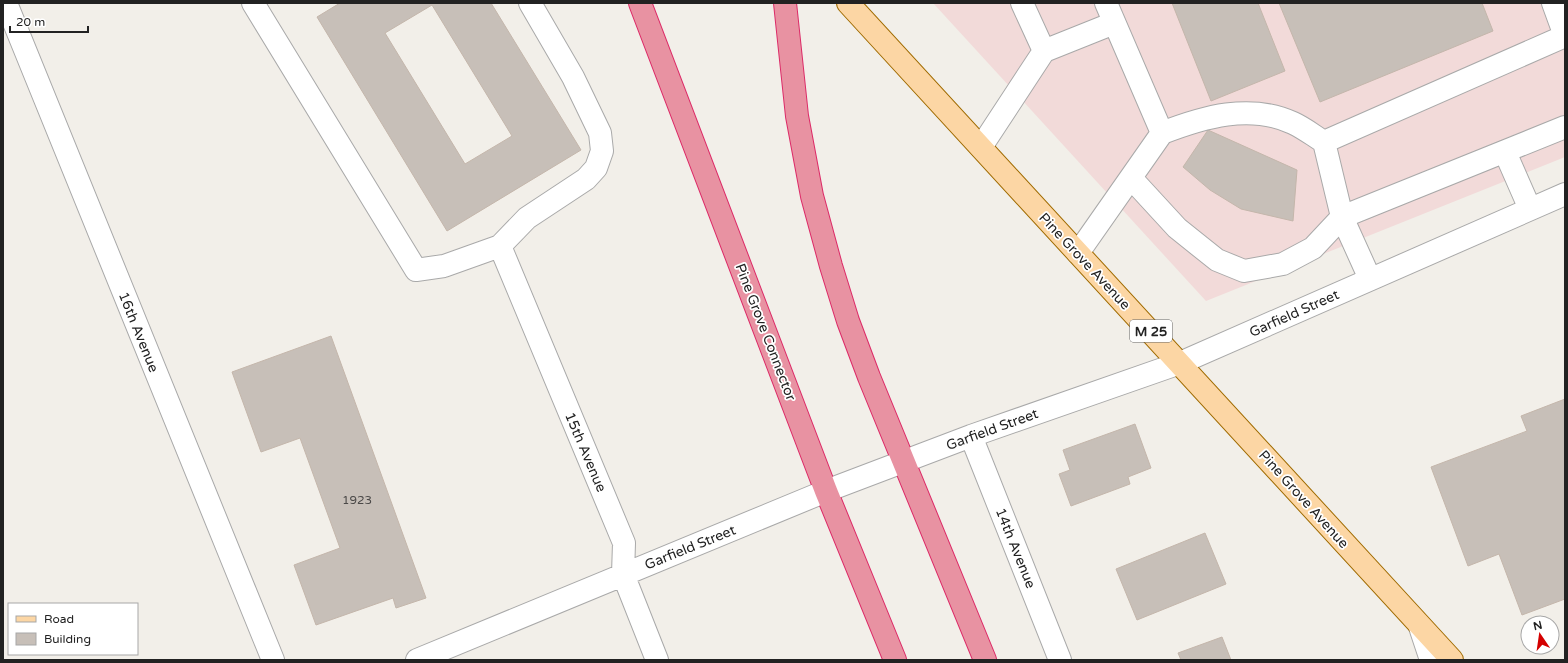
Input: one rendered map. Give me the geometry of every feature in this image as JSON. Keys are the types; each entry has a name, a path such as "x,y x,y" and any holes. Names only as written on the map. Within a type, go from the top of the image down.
{"highway":[{"name":"Pine Grove Connector","path":"640,3 826,491 895,660"},
{"path":"785,3 797,116 814,204 848,321 985,660"}],"main road":[{"name":"Pine Grove Avenue","path":"848,3 1452,660"}],"street":[{"name":"16th Avenue","path":"6,3 274,660"},
{"path":"254,3 416,270 444,266 500,246 527,218 586,179 596,168 602,151 600,133 573,77 530,3"},
{"path":"1022,3 1044,52"},
{"path":"1106,3 1162,133"},
{"path":"1324,142 1565,36 1553,3"},
{"path":"981,147 1044,52 1114,23"},
{"path":"1078,253 1162,133 1192,121 1222,114 1262,113 1292,123 1324,142 1342,217 1370,280"},
{"path":"1131,178 1177,228 1217,260 1244,271 1282,264 1313,248 1342,217 1565,128"},
{"path":"1505,152 1530,209"},
{"name":"Garfield Street","path":"416,660 826,491 971,436 1180,363 1565,194"},
{"name":"15th Avenue","path":"500,246 624,543 623,574 657,660"},
{"name":"14th Avenue","path":"971,436 1060,660"},
{"path":"1420,626 1432,660"}],"shaded area":[{"path":"933,3 1565,3 1565,157 1206,301"}],"building":[{"path":"340,3 491,3 581,150 447,231 317,17","holes":["432,5 512,136 465,164 385,33"]},
{"path":"1172,3 1258,3 1285,71 1211,101"},
{"path":"1279,3 1482,3 1493,31 1320,102"},
{"path":"1208,130 1297,170 1293,221 1241,209 1210,190 1183,167"},
{"path":"331,336 426,598 396,608 393,598 316,625 294,565 340,548 300,438 261,452 232,372"},
{"path":"1565,399 1565,599 1522,615 1499,554 1468,566 1431,467 1527,431 1521,416"},
{"path":"1135,424 1151,468 1128,477 1130,484 1071,506 1059,474 1070,470 1063,450"},
{"path":"1205,533 1226,584 1137,620 1116,569"},
{"path":"1222,637 1231,660 1181,660 1178,653"}]}
